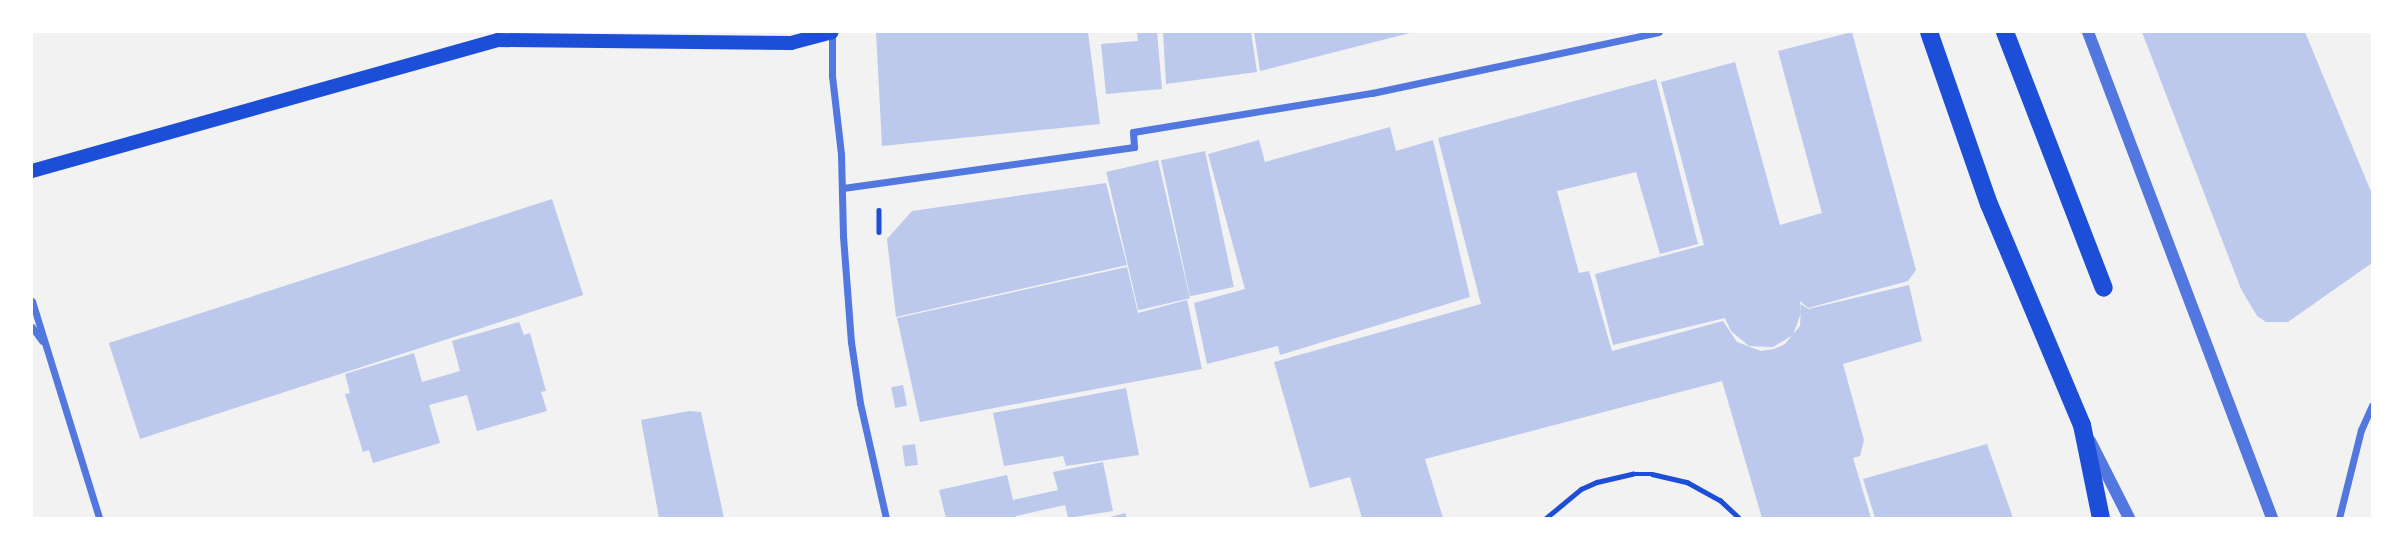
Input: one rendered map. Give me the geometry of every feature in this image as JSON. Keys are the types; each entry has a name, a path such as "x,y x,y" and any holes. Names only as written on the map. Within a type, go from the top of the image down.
{"main road":[{"path":"32,171 498,40 791,43 832,32"},
{"path":"1929,32 1989,204 2082,425 2101,519"},
{"path":"2005,32 2104,288"}],"street":[{"path":"832,32 832,76 843,188 843,236 851,342 860,403 886,519"},
{"path":"843,188 1134,147 1133,132 1372,93 1659,32"},
{"path":"1923,32 1989,204"},
{"path":"2088,32 2272,519"},
{"path":"32,301 99,519"},
{"path":"32,327 45,344"},
{"path":"2339,519 2361,430 2372,405"},
{"path":"2082,425 2129,519"}],"path":[{"path":"1546,519 1566,499 1597,482 1643,474 1670,477 1704,490 1739,519"}],"building":[{"path":"876,32 1088,32 1100,124 882,146"},
{"path":"1137,32 1157,32 1162,89 1106,94 1101,44 1138,41"},
{"path":"1163,32 1251,32 1257,72 1166,84"},
{"path":"1254,32 1414,32 1260,71"},
{"path":"1852,32 1916,270 1908,281 1808,308 1800,301 1801,313 1793,335 1773,347 1749,346 1731,331 1725,318 1613,345 1595,274 1704,245 1661,82 1735,62 1780,225 1822,213 1778,51"},
{"path":"2142,32 2305,32 2372,194 2372,263 2288,322 2266,322 2257,316 2241,289"},
{"path":"1656,79 1698,244 1660,254 1636,172 1557,191 1579,273 1589,271 1612,351 1723,321 1737,342 1761,351 1774,349 1785,344 1800,326 1801,304 1808,309 1909,285 1922,341 1843,364 1864,440 1860,456 1853,458 1871,518 1762,518 1722,381 1425,459 1443,518 1362,518 1350,477 1310,488 1274,362 1481,304 1438,138"},
{"path":"1390,127 1396,151 1433,140 1470,297 1280,355 1278,346 1207,364 1194,303 1245,289 1208,154 1259,140 1265,162"},
{"path":"1205,151 1234,287 1190,296 1161,160"},
{"path":"1158,160 1190,298 1138,310 1106,172"},
{"path":"1106,183 1127,265 896,317 887,239 912,211"},
{"path":"552,199 583,295 140,439 109,343"},
{"path":"1127,267 1138,313 1187,300 1202,369 920,422 897,318"},
{"path":"519,322 524,335 530,333 546,391 541,392 547,411 477,431 467,395 429,405 440,443 373,463 369,450 363,452 345,394 350,393 345,374 414,353 422,382 460,371 452,341"},
{"path":"903,385 907,406 895,408 891,387"},
{"path":"1126,388 1139,455 1066,466 1063,456 1004,466 993,413"},
{"path":"689,411 701,412 724,518 659,518 641,420"},
{"path":"915,444 918,465 905,467 902,446"},
{"path":"1987,444 2013,518 1875,518 1863,479"},
{"path":"1103,462 1113,511 1068,518 1065,505 1016,516 1017,518 946,518 939,490 1007,475 1013,500 1058,490 1053,472"},
{"path":"1125,513 1127,518 1107,518"}]}
